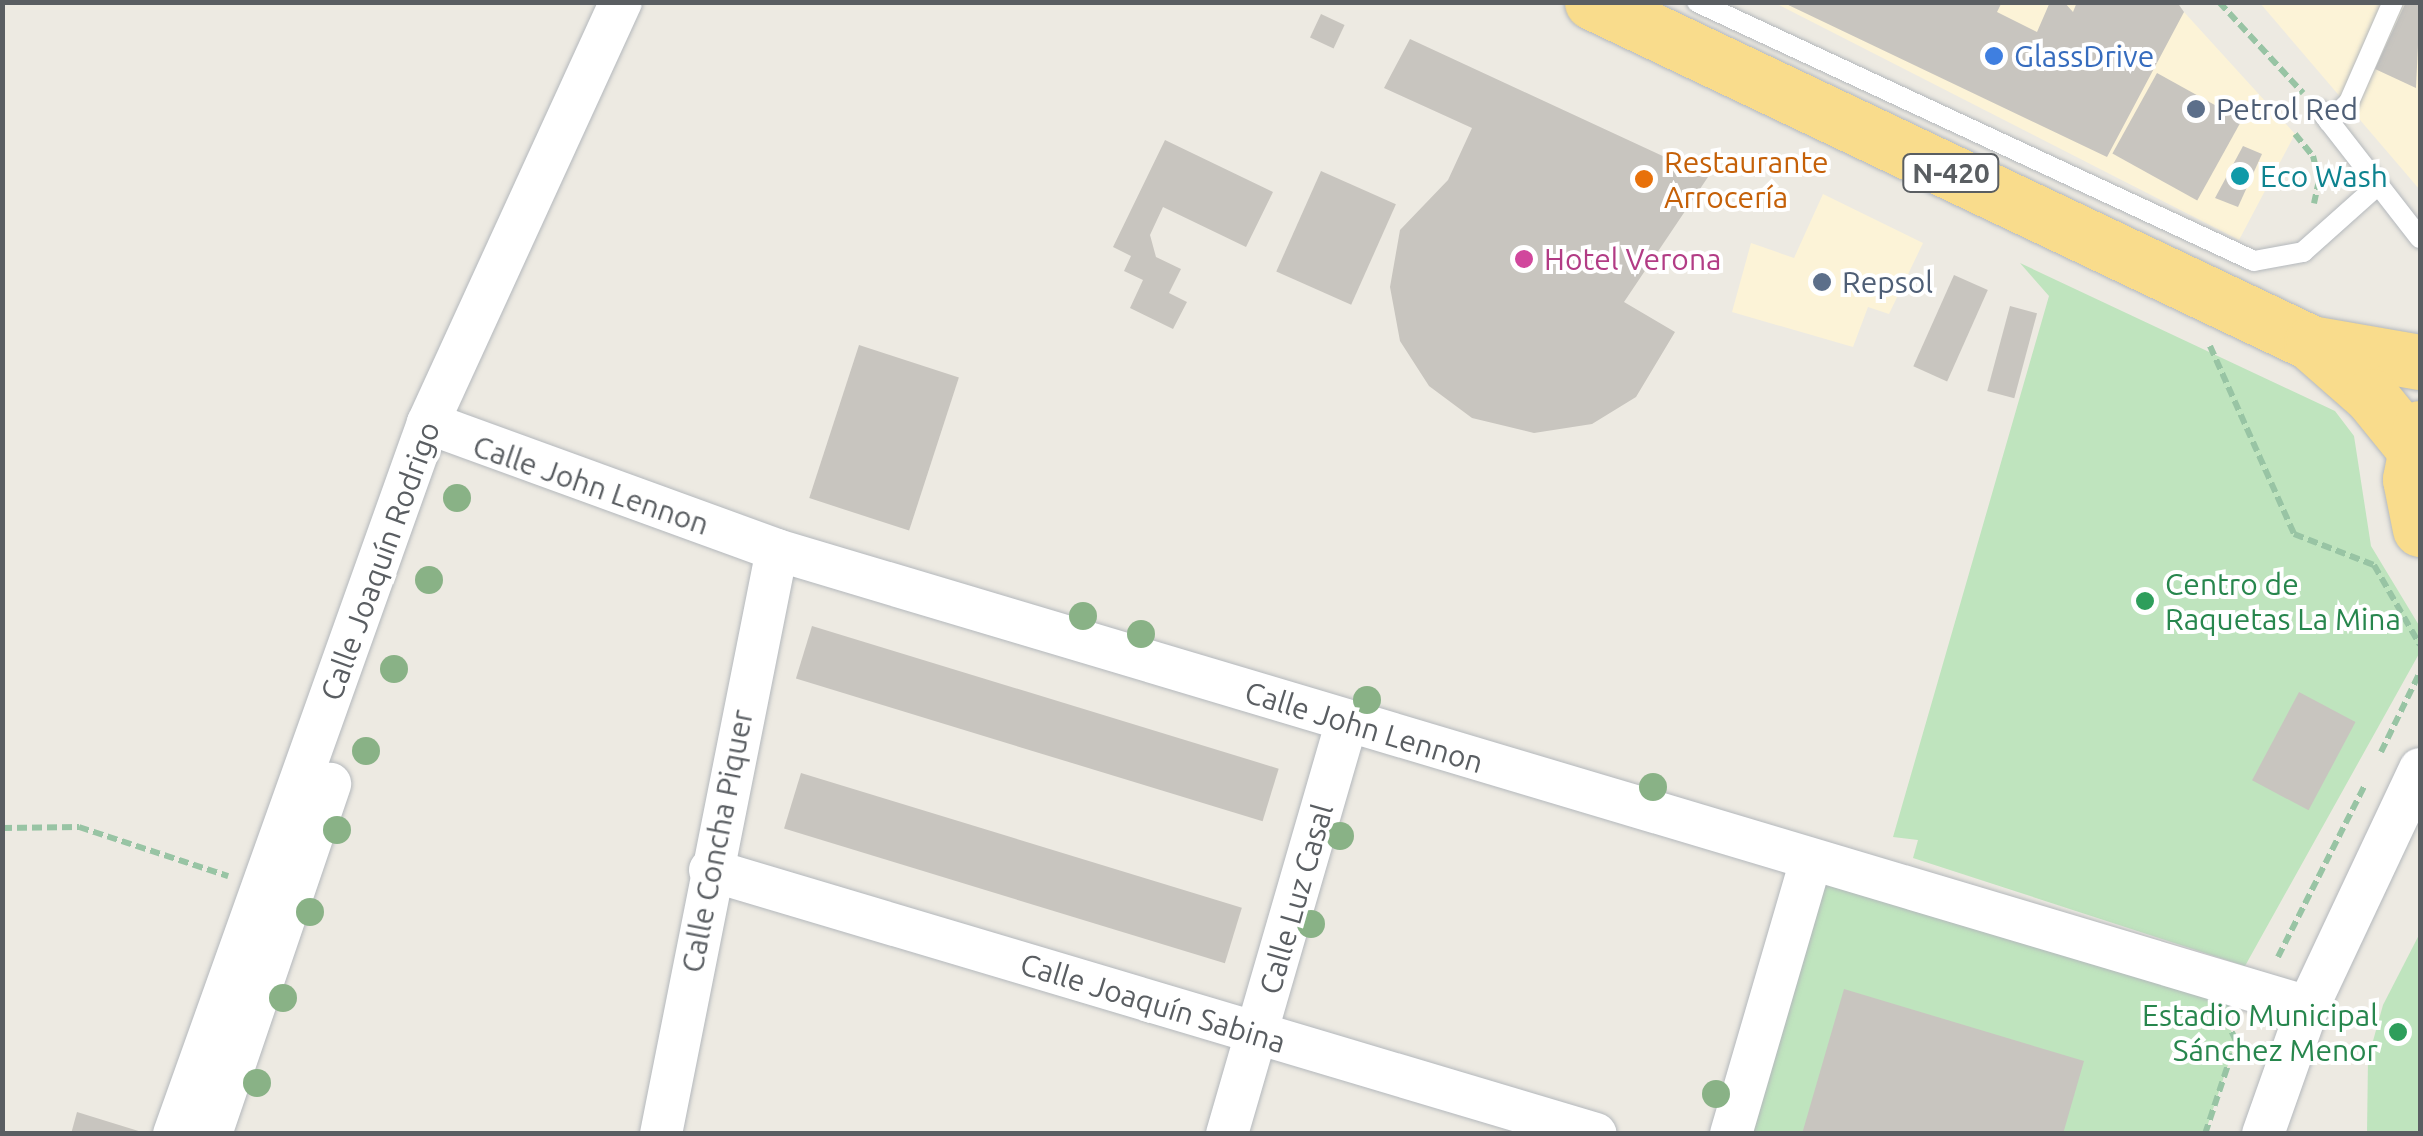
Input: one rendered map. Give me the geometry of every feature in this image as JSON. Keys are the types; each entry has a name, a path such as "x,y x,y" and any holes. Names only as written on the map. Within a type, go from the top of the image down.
{"highway":[{"name":"N-420","path":"1592,2 2310,342 2420,362"},
{"name":"N-420","path":"2310,342 2417,439 2410,478 2420,529"}],"street":[{"name":"Calle Joaquín Rodrigo","path":"174,1134 262,887 438,429 621,2"},
{"name":"Calle Joaquín Rodrigo","path":"211,1134 438,429 650,2"},
{"name":"Calle John Lennon","path":"438,429 777,550 2308,1007"},
{"name":"Calle Concha Piquer","path":"661,1134 710,870 777,550"},
{"name":"Calle Luz Casal","path":"1227,1134 1347,722"},
{"path":"2263,1134 2308,1007 2420,769"},
{"path":"1731,1134 1811,860"},
{"name":"Calle Joaquín Sabina","path":"710,870 1596,1134"}],"lane":[{"path":"1697,2 2254,262 2303,252 2376,186"},
{"path":"2392,2 2349,102 2325,116 2420,238"}],"path":[{"path":"2218,2 2325,116"},
{"path":"2295,134 2313,156 2320,180 2308,214"},
{"path":"2202,328 2294,534 2374,565 2420,646"},
{"path":"2377,760 2420,672"},
{"path":"2205,1134 2236,1041 2226,1021 2235,986 2245,966 2263,966 2281,955 2368,778"},
{"path":"2,828 79,827 262,887"}],"shaded area":[{"path":"1775,3 2167,3 2181,17 2184,12 2295,134 2239,240"},
{"path":"2260,3 2420,3 2420,190"},
{"name":"Repsol","path":"1823,194 1923,243 1889,314 1868,307 1853,347 1732,312 1751,243 1794,258"}],"green space":[{"name":"Centro de Raquetas La Mina","path":"2020,263 2335,411 2354,436 2371,546 2420,627 2420,652 2245,966 1913,858 1918,840 1893,837 2049,296"},
{"path":"1811,860 2235,985 2226,1021 2236,1041 2205,1133 1731,1134"},
{"name":"Estadio Municipal Sánchez Menor","path":"2420,933 2420,1133 2367,1133 2368,1059 2383,1005"}],"building":[{"path":"1782,2 2002,2 1997,12 2037,32 2050,2 2064,2 2073,12 2077,2 2177,2 2184,12 2107,157"},
{"path":"2406,2 2420,2 2416,88 2375,69"},
{"path":"1321,14 1345,25 1334,49 1310,38"},
{"name":"Hotel Verona","path":"1410,39 1708,177 1624,302 1675,332 1636,397 1592,424 1534,433 1472,418 1429,386 1400,341 1390,287 1400,230 1448,180 1472,128 1384,88"},
{"path":"2157,73 2242,120 2197,200 2112,153"},
{"path":"1165,140 1273,192 1246,247 1163,207 1150,235 1156,257 1181,269 1169,293 1187,302 1173,329 1130,308 1143,280 1124,271 1131,256 1113,247"},
{"name":"Eco Wash","path":"2243,146 2262,154 2238,207 2215,198"},
{"path":"1321,171 1396,204 1351,305 1276,271"},
{"path":"1954,275 1988,290 1947,381 1913,366"},
{"path":"2010,306 2037,313 2014,398 1987,391"},
{"path":"859,345 959,377 909,531 809,498"},
{"path":"812,626 1279,769 1263,821 796,679"},
{"path":"2299,692 2356,722 2309,810 2252,780"},
{"path":"801,773 1242,908 1225,963 784,828"},
{"path":"1844,989 2084,1061 2063,1134 1802,1134"},
{"path":"77,1112 145,1133 145,1134 71,1134"}],"place":[{"name":"GlassDrive","path":"1994,56"},
{"name":"Petrol Red","path":"2196,109"},
{"name":"Eco Wash","path":"2240,176"},
{"name":"Restaurante Arrocería","path":"1644,179"},
{"name":"Hotel Verona","path":"1524,259"},
{"name":"Repsol","path":"1822,282"},
{"name":"Centro de Raquetas La Mina","path":"2145,601"},
{"name":"Estadio Municipal Sánchez Menor","path":"2398,1032"}]}
